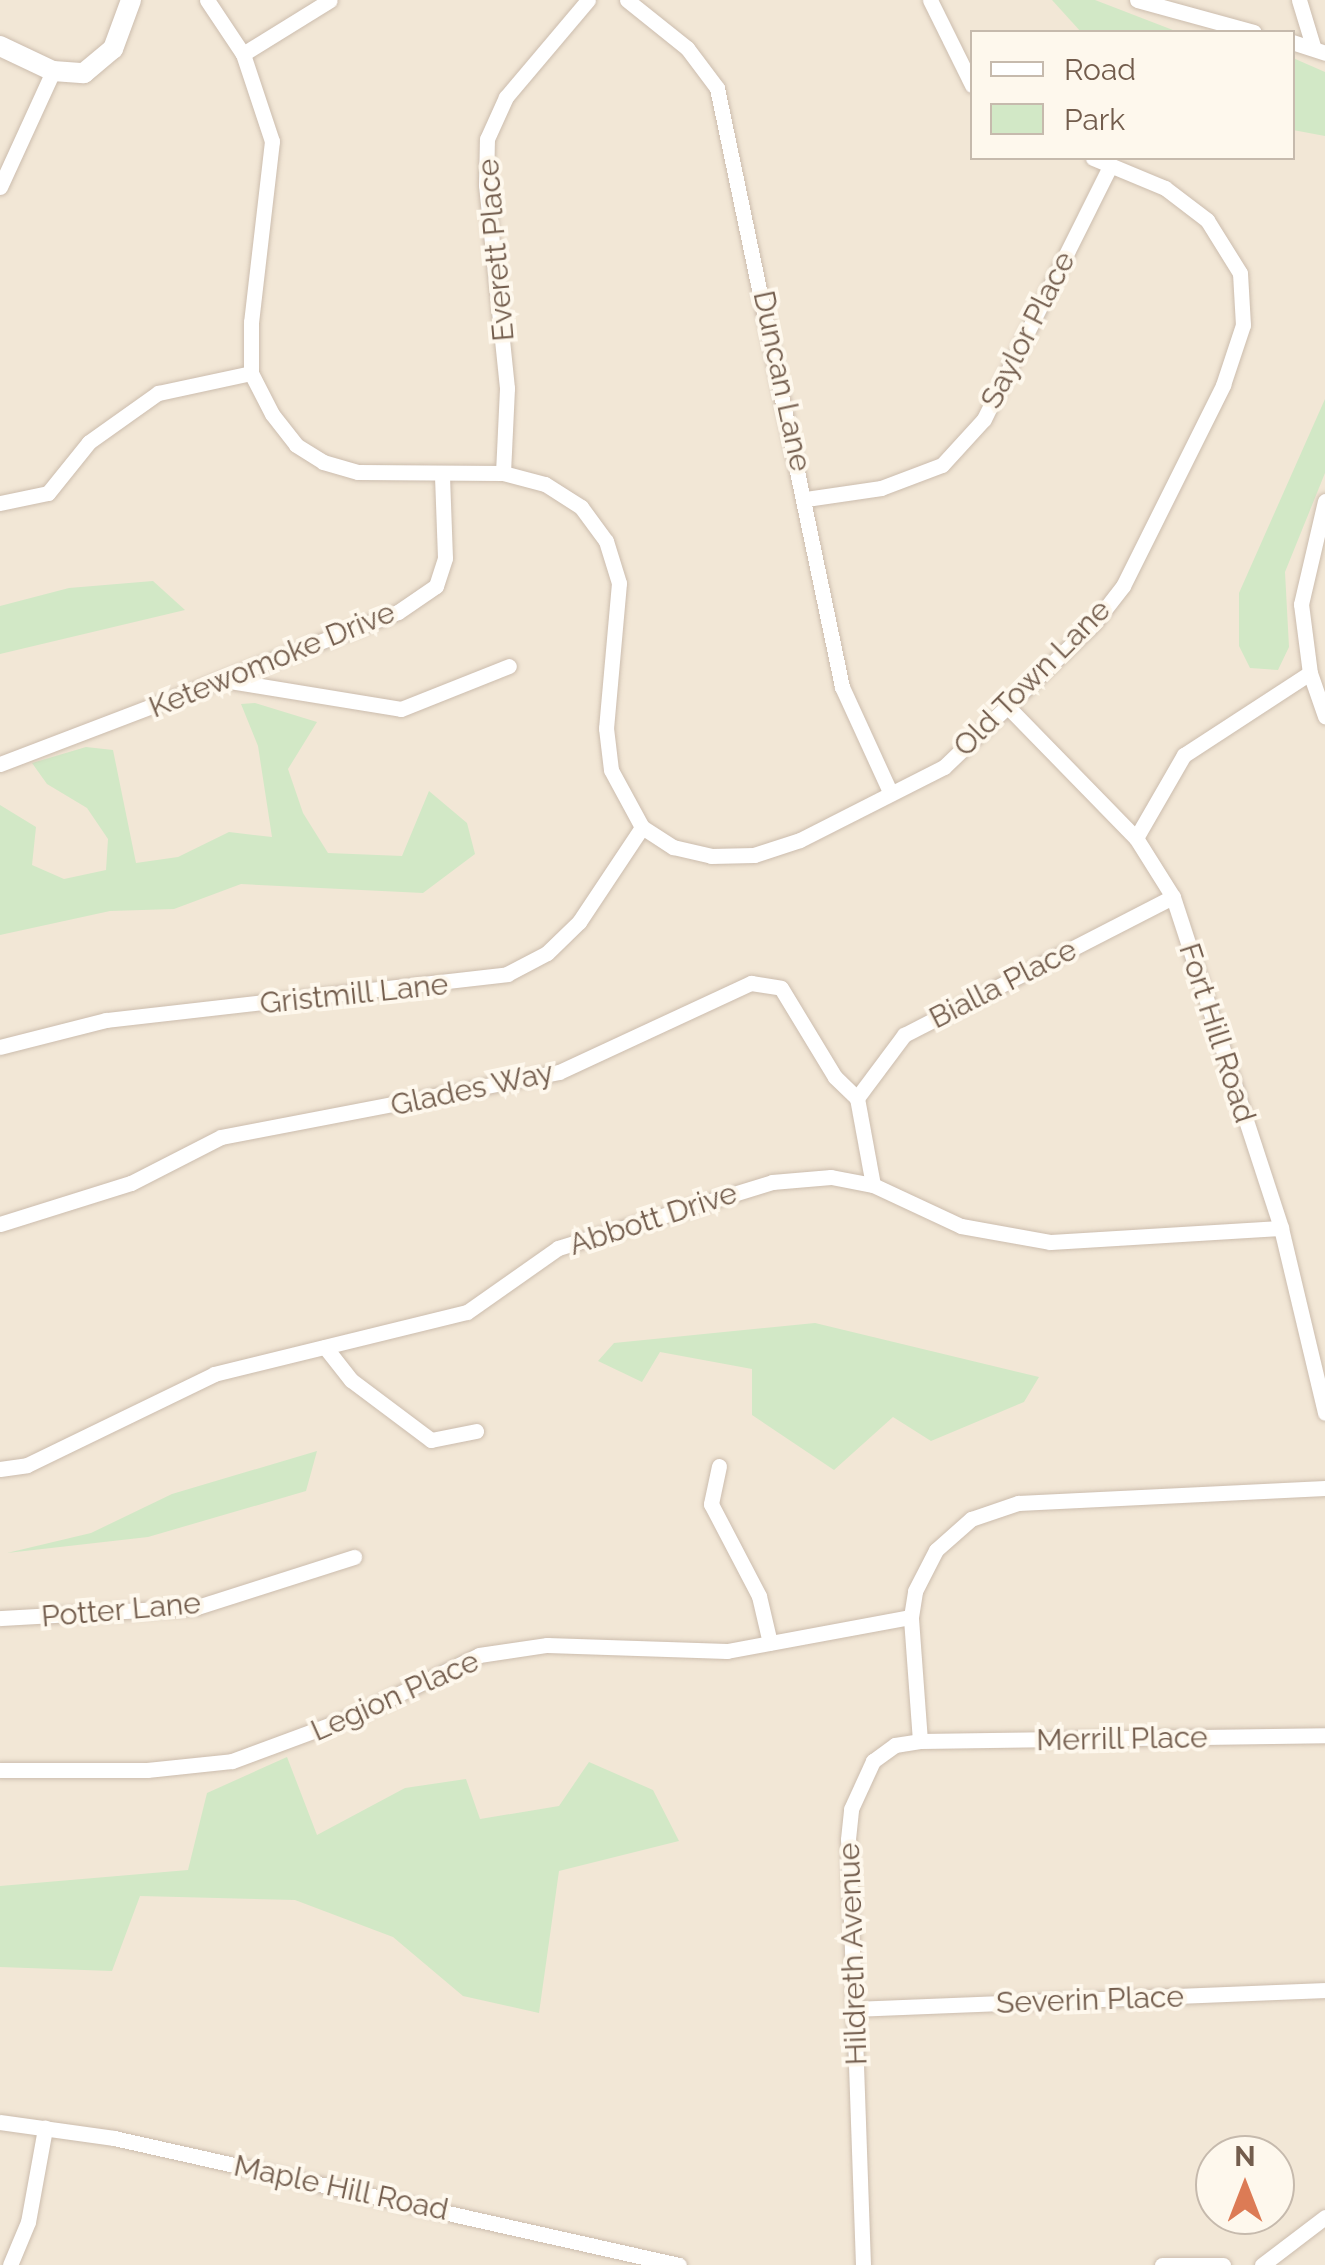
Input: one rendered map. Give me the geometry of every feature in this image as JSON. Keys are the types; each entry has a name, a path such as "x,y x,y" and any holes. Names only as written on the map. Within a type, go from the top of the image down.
{"street":[{"path":"207,0 243,54 272,141 251,372 272,414 296,444 323,462 358,472 442,477 503,474 557,492 581,508 606,542 618,584 606,728 611,770 642,826"},
{"path":"243,54 330,0"},
{"name":"Everett Place","path":"503,474 508,388 486,185 487,139 506,97 588,0"},
{"name":"Duncan Lane","path":"627,0 687,48 717,88 806,499 842,687 890,792"},
{"path":"930,0 970,81"},
{"path":"1136,0 1247,30"},
{"path":"1299,0 1319,50"},
{"path":"0,46 53,71 84,73 104,61 132,1"},
{"path":"1295,43 1319,50"},
{"path":"0,186 53,71"},
{"name":"Old Town Lane","path":"642,826 673,847 710,856 754,855 944,767 1008,707 1123,586 1223,385 1243,325 1240,273 1207,220 1165,188 1098,160"},
{"name":"Saylor Place","path":"806,499 881,488 942,465 984,419 1110,166"},
{"path":"0,504 48,493 89,442 158,393 251,372"},
{"name":"Ketewomoke Drive","path":"0,764 398,612 436,586 445,558 442,477"},
{"path":"1325,501 1301,604 1310,673 1325,716"},
{"path":"226,680 402,709 509,666"},
{"path":"1136,838 1184,754 1310,673"},
{"name":"Fort Hill Road","path":"1008,707 1136,838 1173,898 1281,1228 1325,1413"},
{"name":"Gristmill Lane","path":"0,1047 121,1018 445,986 507,974 546,953 579,922 642,826"},
{"name":"Bialla Place","path":"857,1098 904,1035 1173,898"},
{"name":"Glades Way","path":"0,1224 131,1184 222,1137 559,1072 751,983 781,988 836,1077 857,1098 873,1184"},
{"name":"Abbott Drive","path":"0,1469 26,1464 214,1374 467,1312 558,1248 653,1214 772,1182 831,1177 873,1184 960,1226 1050,1242 1281,1228"},
{"path":"325,1347 351,1380 431,1440 476,1430"},
{"path":"718,1466 710,1504 743,1560 770,1642"},
{"path":"920,1741 911,1617 936,1550 994,1509 1325,1488"},
{"name":"Potter Lane","path":"0,1618 197,1607 354,1557"},
{"name":"Legion Place","path":"0,1770 146,1770 232,1761 351,1717 480,1655 548,1645 669,1652 770,1642 911,1617"},
{"name":"Merrill Place","path":"920,1741 1325,1735"},
{"name":"Hildreth Avenue","path":"863,2265 851,1809 873,1761 895,1745 920,1741"},
{"name":"Severin Place","path":"854,2009 1325,1990"},
{"name":"Maple Hill Road","path":"0,2122 45,2128 680,2265"},
{"path":"10,2265 28,2222 45,2128"},
{"path":"1262,2265 1325,2217"},
{"path":"1162,2265 1223,2265"}],"shaded area":[{"path":"0,0 1325,0 1325,2265 0,2265"}],"green space":[{"path":"1052,0 1095,0 1173,30 1079,30"},
{"path":"1295,59 1325,72 1325,136 1295,130"},
{"path":"1325,399 1325,473 1285,572 1289,647 1278,670 1250,668 1239,646 1239,593"},
{"path":"153,581 185,610 0,654 0,606 69,588"},
{"path":"255,703 317,722 288,769 303,813 328,853 402,856 429,791 467,823 475,854 423,893 241,884 174,909 110,911 0,935 0,805 36,827 32,865 64,879 106,870 108,839 87,808 47,784 32,763 86,747 113,750 136,863 178,857 229,832 272,837 258,746 241,704"},
{"path":"815,1323 1039,1377 1024,1402 931,1441 893,1417 834,1470 752,1415 752,1369 660,1352 642,1382 598,1361 614,1343"},
{"path":"317,1451 306,1491 148,1537 7,1553 91,1533 172,1494"},
{"path":"287,1757 317,1835 405,1788 466,1779 480,1819 559,1806 589,1762 653,1790 679,1841 559,1871 539,2013 463,1996 393,1937 295,1900 140,1896 112,1971 0,1967 0,1886 188,1870 207,1793"}]}
